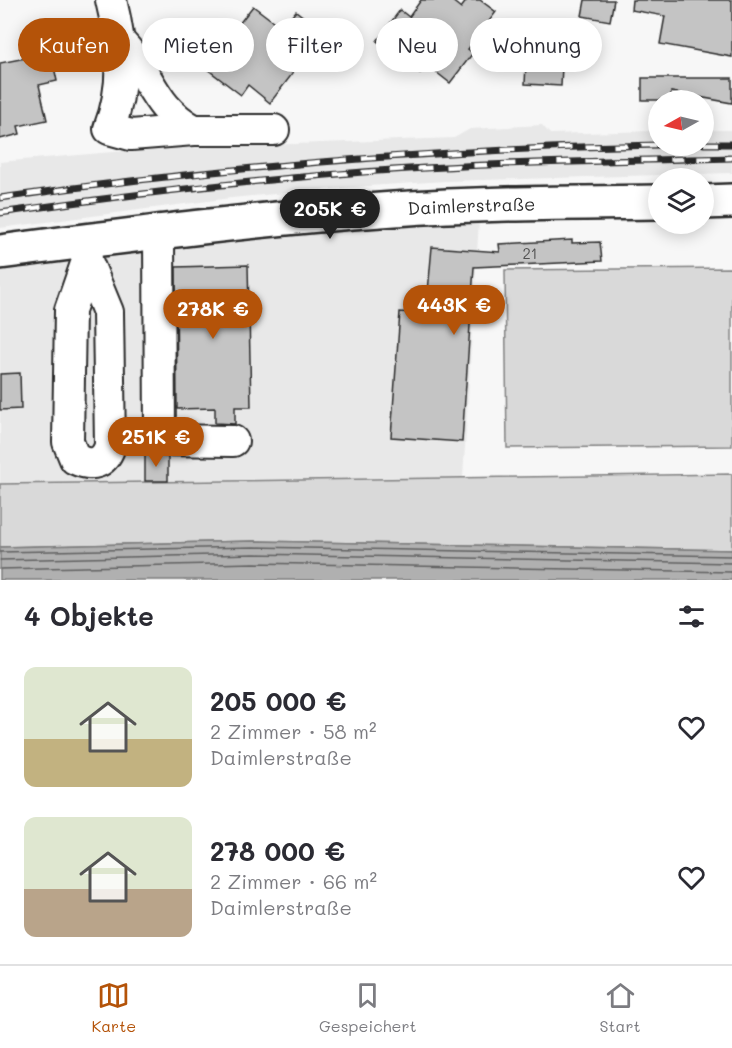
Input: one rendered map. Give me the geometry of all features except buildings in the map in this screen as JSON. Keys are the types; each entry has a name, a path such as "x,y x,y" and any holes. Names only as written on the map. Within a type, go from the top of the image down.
{"main road":[{"path":"714,201 732,201"},
{"name":"Daimlerstraße","path":"0,252 87,251 159,232 396,209 490,204 648,202"}],"lane":[{"path":"111,0 115,18"},
{"path":"130,53 170,115 194,130"},
{"path":"121,72 109,129 130,135 194,130 274,130"},
{"path":"159,232 160,440 233,441"},
{"path":"87,251 108,312 110,446 107,456 99,463 85,464 75,459 68,442 70,310 87,251"}],"shaded area":[{"path":"542,125 550,134 648,131 648,156 714,156 714,130 732,130 732,173 714,174 714,168 648,168 648,175 445,181 353,187 231,198 0,228 0,162 135,150 454,138 470,129"},
{"path":"479,221 463,478 0,484 0,268 183,241"},
{"path":"732,268 732,446 507,448 505,270"},
{"path":"732,474 732,550 254,541 0,547 0,484"}],"water":[{"path":"254,541 732,550 732,580 0,580 0,547"}],"railway":[{"path":"714,144 732,144"},
{"path":"0,198 164,177 329,161 411,155 648,145"},
{"path":"0,213 176,190 351,173 589,161 732,158"}]}
